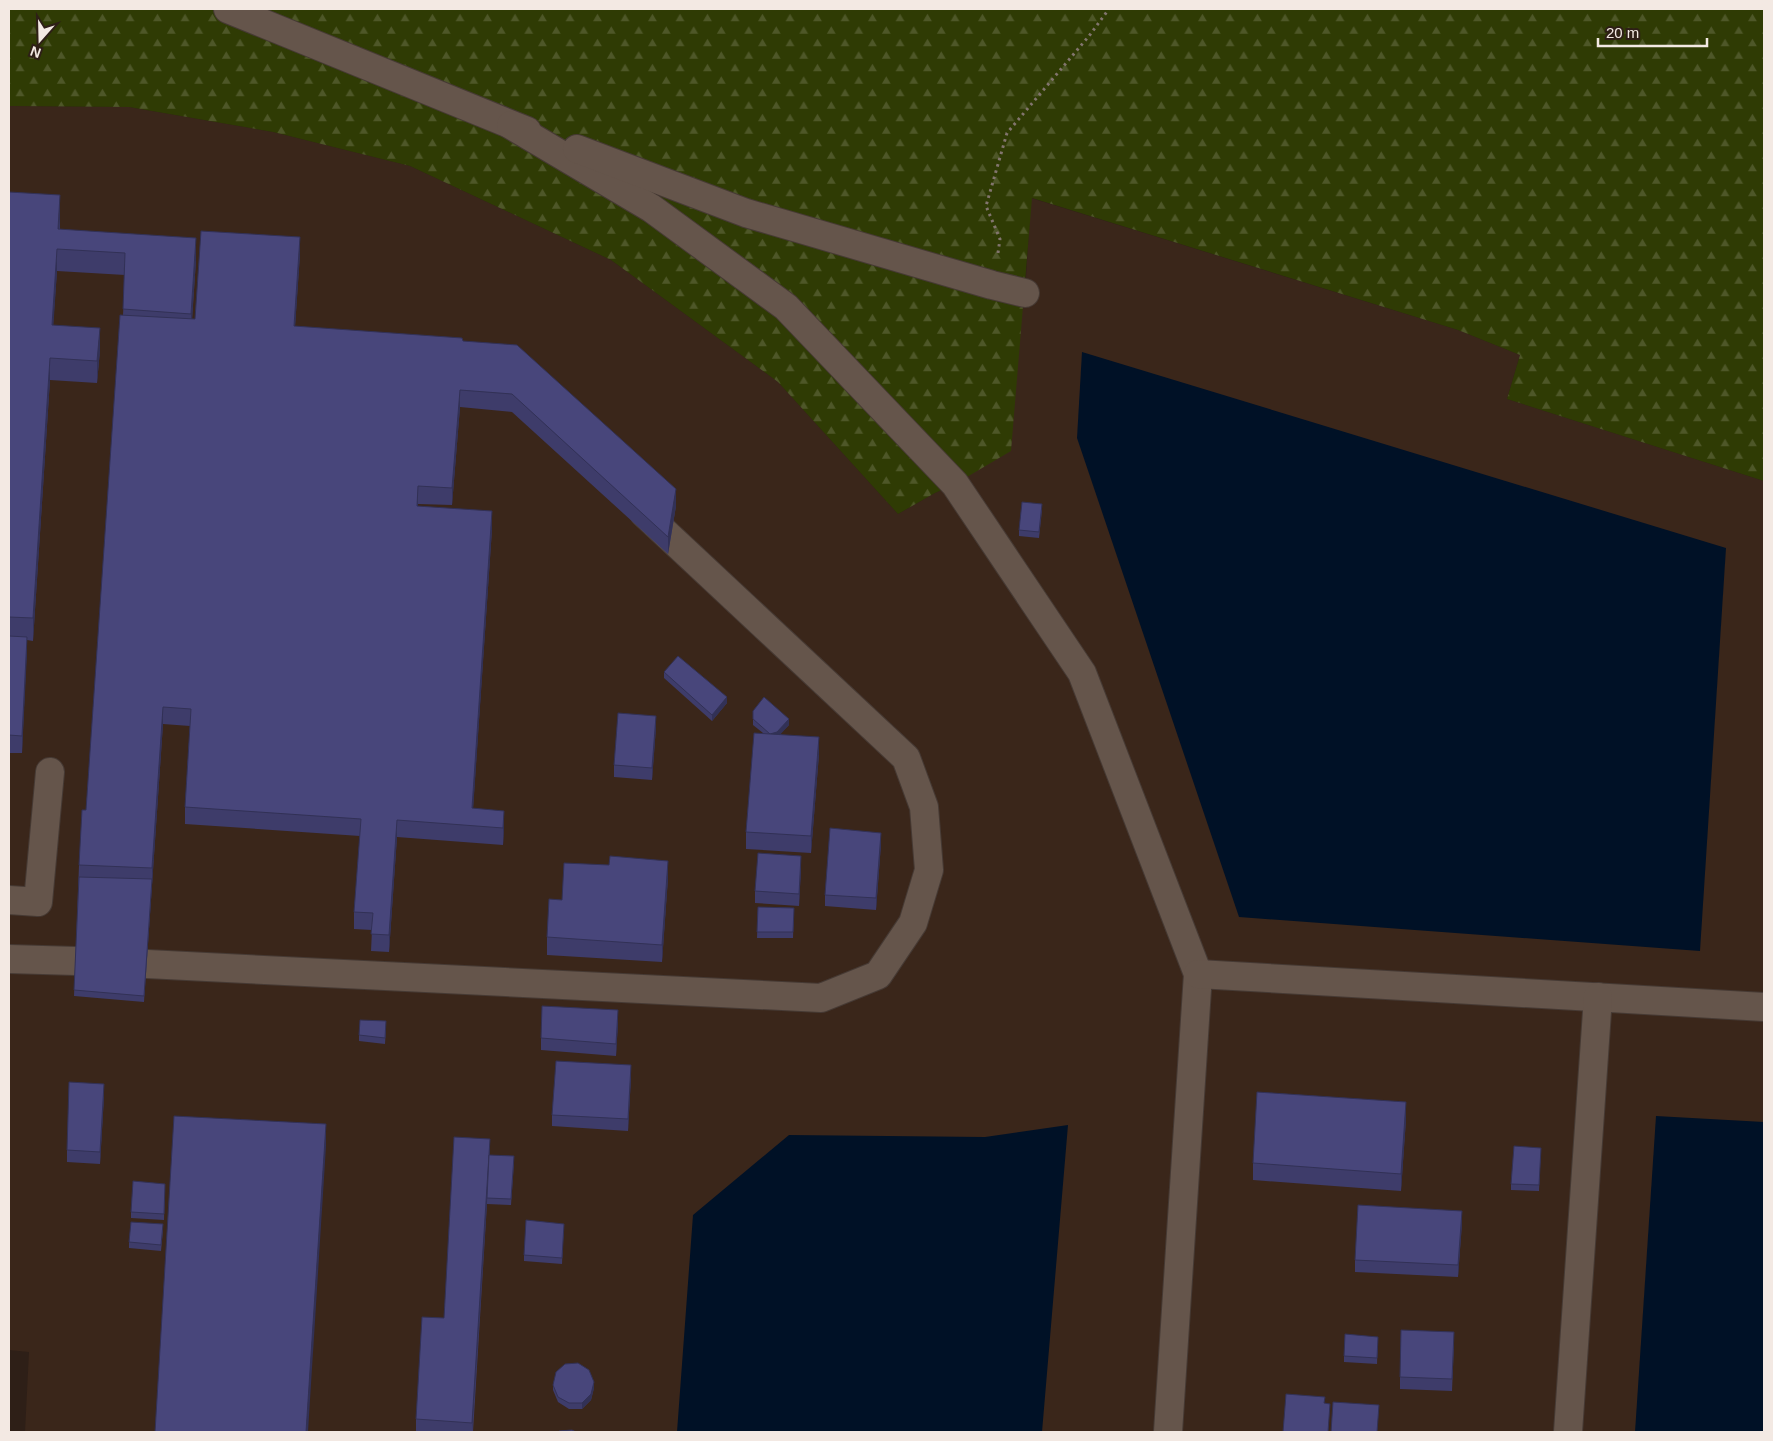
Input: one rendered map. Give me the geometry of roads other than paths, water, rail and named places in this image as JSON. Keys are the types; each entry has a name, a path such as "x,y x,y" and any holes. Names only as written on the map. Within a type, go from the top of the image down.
{"lane":[{"path":"228,9 510,124 746,213 992,286 1025,293"},
{"path":"510,124 651,208 786,307 955,484 1082,673 1198,974 1168,1432"},
{"path":"147,964 821,998 878,975 913,923 929,870 924,807 906,758 628,498"},
{"path":"9,900 38,902 50,772"},
{"path":"9,959 76,962"},
{"path":"1198,974 1764,1007"},
{"path":"1568,1432 1598,997"}],"water":[{"path":"1082,352 1726,548 1700,951 1239,917 1077,438"},
{"path":"1656,1116 1764,1122 1764,1432 1635,1432"},
{"path":"1068,1125 1042,1432 677,1432 693,1215 789,1135 985,1137"}]}
